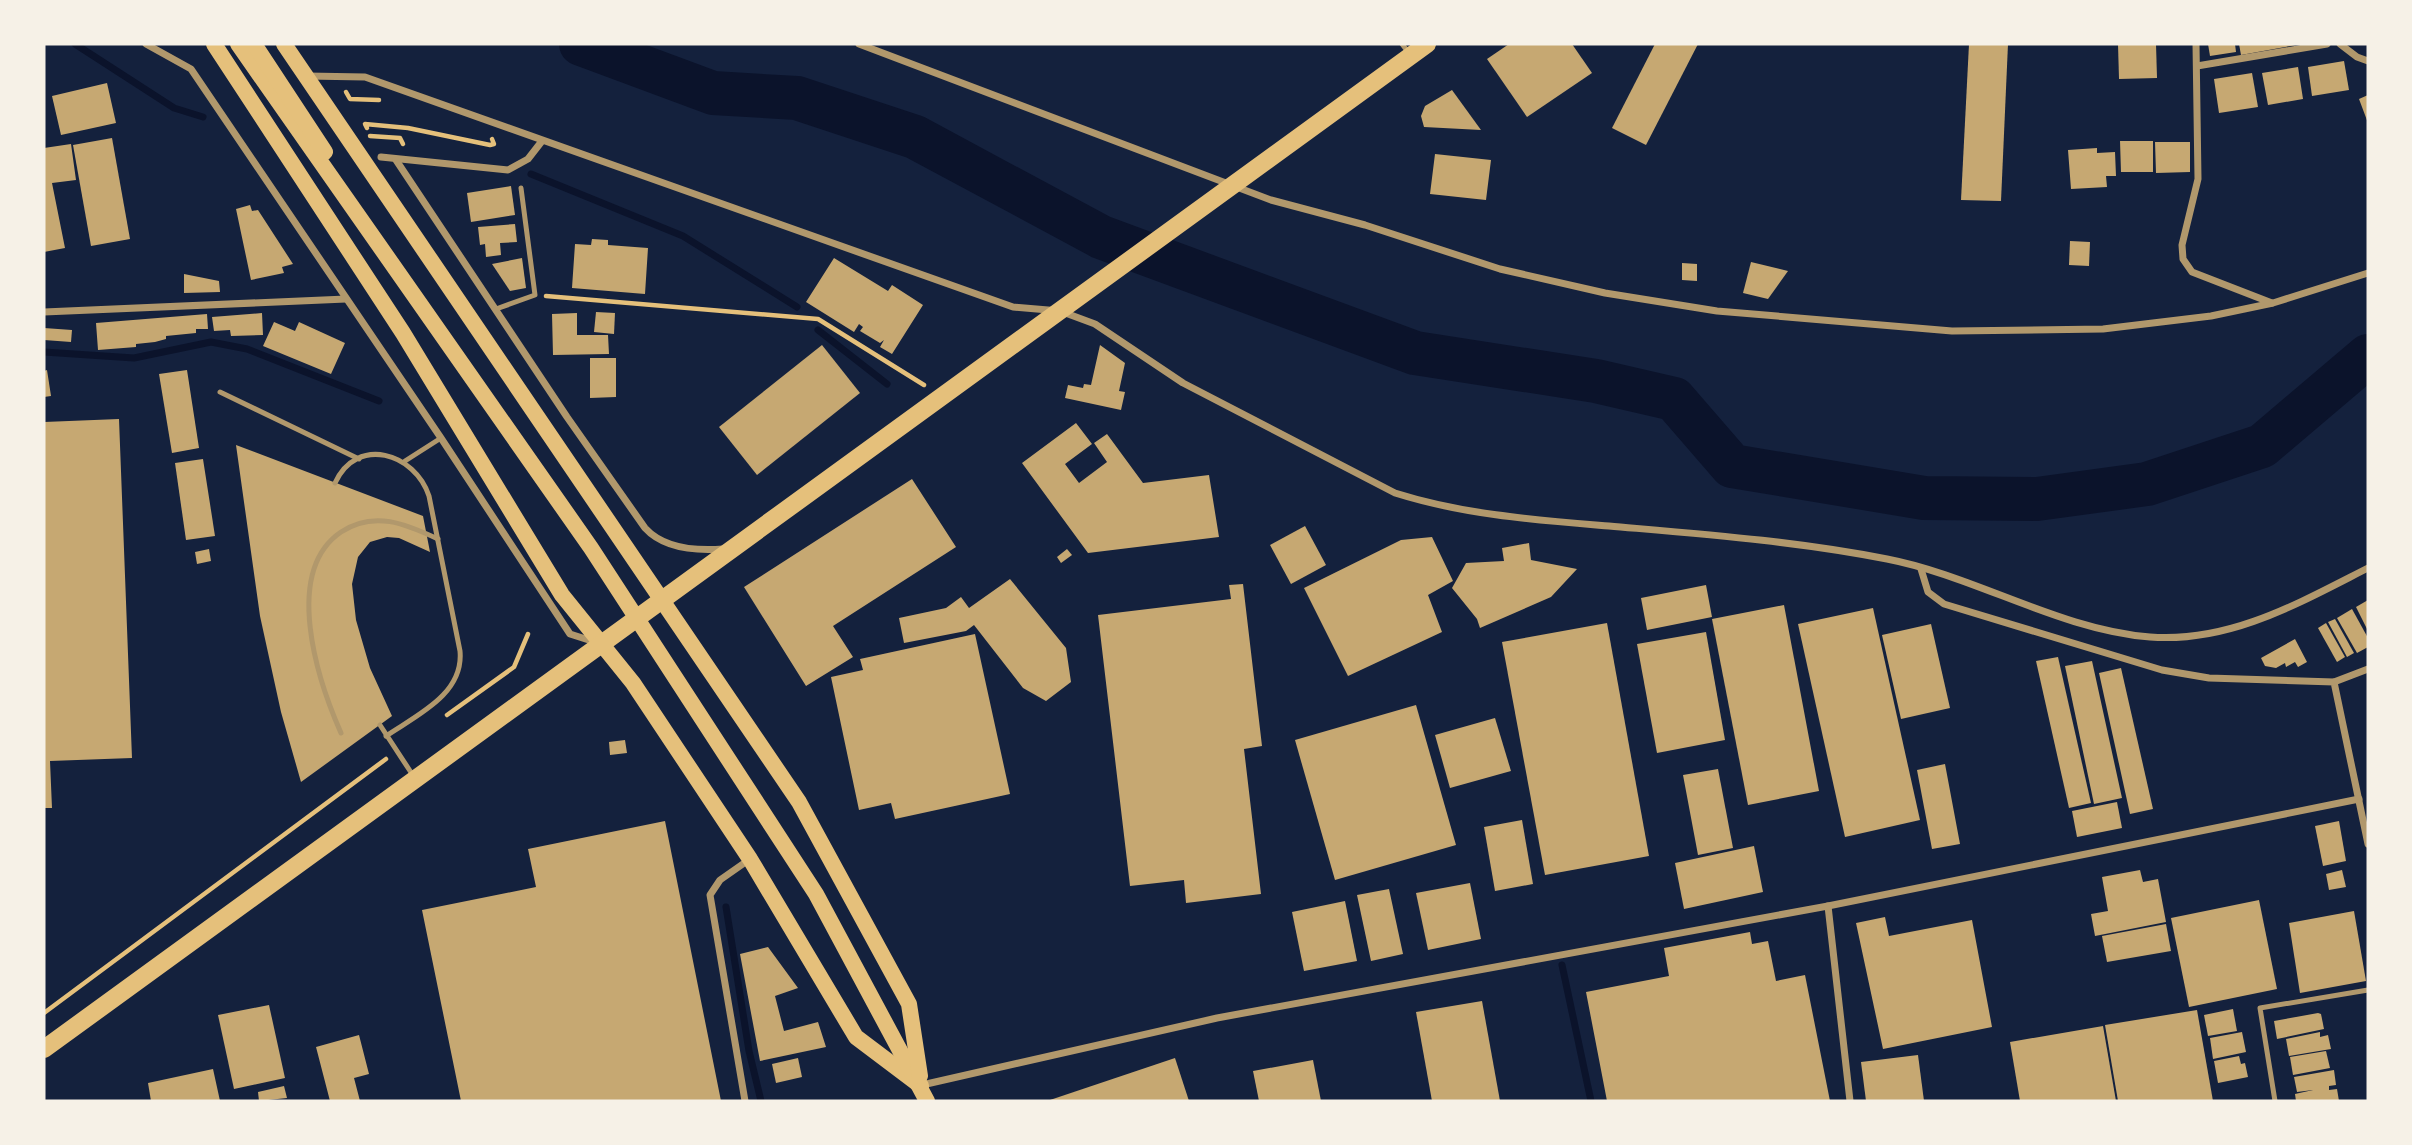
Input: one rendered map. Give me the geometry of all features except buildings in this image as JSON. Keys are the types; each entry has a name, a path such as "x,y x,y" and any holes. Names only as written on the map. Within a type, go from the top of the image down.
{"highway":[{"path":"44,1049 1232,186 1407,50 1427,44"}],"main road":[{"path":"214,44 404,333 562,595 633,683 750,859 856,1037 924,1093"},
{"path":"238,44 591,548 816,894 924,1093"},
{"path":"254,44 356,199 396,268"},
{"path":"284,44 799,802 909,1004 924,1093"}],"street":[{"path":"146,44 191,69 570,634 602,644"},
{"path":"859,44 1232,186 1500,269 1605,293 1717,311 1952,331 2103,329 2211,316 2273,303 2368,273"},
{"path":"2196,44 2198,179 2182,245 2183,259 2192,272 2273,303"},
{"path":"2197,66 2328,44"},
{"path":"2340,44 2357,57 2368,61"},
{"path":"306,76 365,78 1013,307 1060,311 1094,324 1183,383 1395,493 1427,503 1520,519 1743,538 1889,559 2099,628 2150,637 2216,635 2278,613 2368,568"},
{"path":"381,157 508,170 528,159 542,141"},
{"path":"396,160 567,418 650,534 668,543 688,548 734,547"},
{"path":"44,312 346,299"},
{"path":"1921,569 1928,592 1944,604 2129,662 2209,678 2334,682 2368,669"},
{"path":"2334,682 2368,844"},
{"path":"924,1093 1217,1018 1828,906 2359,799"},
{"path":"745,1101 710,895 720,880 750,859"},
{"path":"1828,906 1850,1101"}],"lane":[{"path":"496,309 511,301 536,295 521,188"},
{"path":"220,392 359,459"},
{"path":"405,461 441,438"},
{"path":"335,482 343,471 359,459 387,454 405,461 423,479 438,539 460,651 458,674 440,698 386,736"},
{"path":"341,733 321,681 314,644 310,596 316,562 337,535 368,520 395,522 438,539"},
{"path":"380,725 416,779"},
{"path":"2275,1101 2260,1008 2368,990"}],"path":[{"path":"337,75 350,99 383,100"},
{"path":"411,161 400,138 370,136 365,124 408,128 494,144 493,139 481,134"},
{"path":"536,295 818,319 941,398"},
{"path":"439,720 514,667 528,635"},
{"path":"44,1013 396,751"}],"waterway":[{"path":"75,44 174,108 203,117"},
{"path":"581,44 713,93 797,98 915,137 1101,237 1415,353 1596,381 1674,399 1732,466 1924,498 2037,499 2147,484 2262,446 2368,356"},
{"path":"531,174 683,236 797,307"},
{"path":"818,330 887,384"},
{"path":"44,352 134,358 211,342 247,349 379,401"},
{"path":"726,907 749,1051 761,1101"},
{"path":"1562,965 1591,1101"}]}
